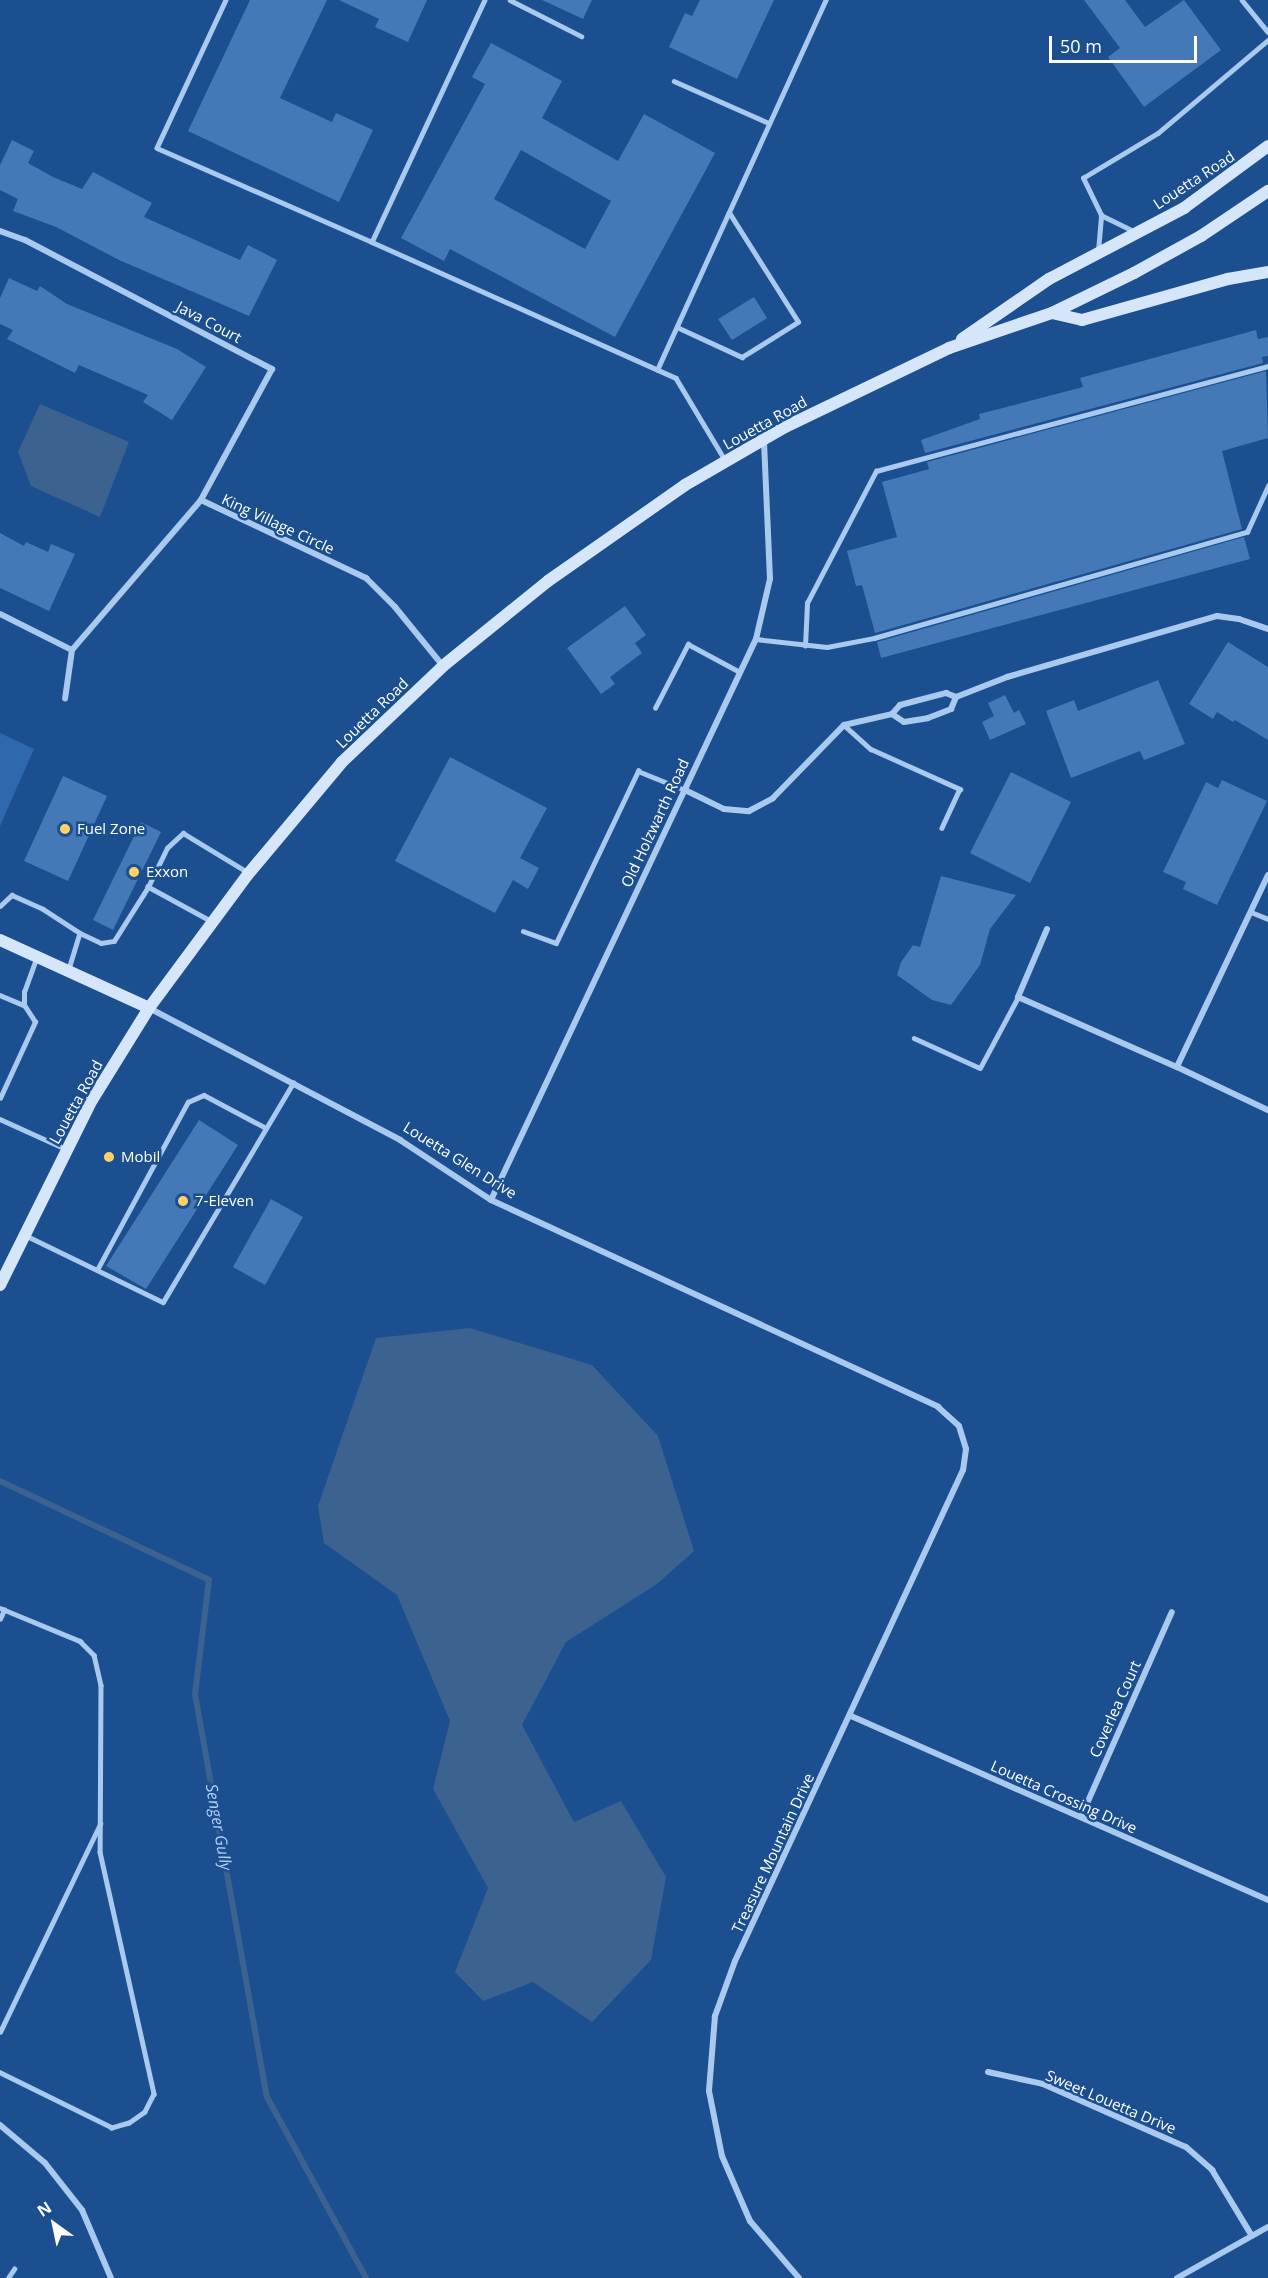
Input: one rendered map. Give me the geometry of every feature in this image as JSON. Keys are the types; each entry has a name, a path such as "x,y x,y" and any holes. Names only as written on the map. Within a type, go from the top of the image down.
{"main road":[{"name":"Louetta Road","path":"949,348 1049,279 1184,207 1268,146"},
{"name":"Louetta Road","path":"0,1285 67,1149 149,1008 249,873 342,762 443,666 630,521 764,440 949,348 1052,313 1201,236 1268,191"},
{"path":"1052,313 1082,320 1228,279 1268,272"},
{"name":"Louetta Glen Drive","path":"0,940 149,1008"}],"street":[{"name":"Java Court","path":"0,231 26,240 272,369 201,500"},
{"name":"Old Holzwarth Road","path":"491,1200 685,790 738,671 756,639 770,579 764,440"},
{"name":"King Village Circle","path":"72,650 201,500 366,578 395,607 443,666"},
{"path":"0,614 72,650 65,699"},
{"path":"685,790 724,809 749,811 773,798 844,725 892,714 913,722 944,713 956,697 1007,677 1217,616 1239,619 1268,629"},
{"path":"892,714 900,705 946,693 956,697"},
{"path":"1177,1067 1268,875"},
{"path":"1047,930 1018,997 1268,1110"},
{"name":"Louetta Glen Drive","path":"149,1008 400,1140 491,1200 938,1407 949,1414 963,1437"},
{"name":"Treasure Mountain Drive","path":"799,2278 750,2221 732,2186 709,2091 711,2037 735,1960 851,1716 963,1470 963,1437"},
{"name":"Coverlea Court","path":"1081,1817 1172,1612"},
{"name":"Louetta Crossing Drive","path":"851,1716 1268,1900"},
{"name":"Sweet Louetta Drive","path":"988,2072 1042,2084 1186,2147 1212,2170 1252,2236"},
{"path":"0,2125 29,2147 63,2184 87,2220 111,2278"},
{"path":"1177,2278 1268,2228"}],"lane":[{"path":"226,0 157,148 675,378 726,462"},
{"path":"372,242 485,0"},
{"path":"510,0 581,36"},
{"path":"657,370 826,0"},
{"path":"1242,0 1268,32"},
{"path":"1098,254 1101,215 1083,178 1158,133 1268,39"},
{"path":"674,81 770,123"},
{"path":"677,327 742,357 798,321 729,212"},
{"path":"1101,215 1138,233"},
{"path":"805,646 807,603 876,471 1268,366"},
{"path":"756,639 827,647 874,638 1247,532 1268,486"},
{"path":"655,708 688,644 738,671"},
{"path":"844,725 871,749 960,789 942,828"},
{"path":"523,931 556,943 638,771 685,790"},
{"path":"0,906 12,895 43,909 80,933 101,943 114,941 148,887 167,848 183,834 249,873"},
{"path":"148,887 211,922"},
{"path":"1251,912 1268,919"},
{"path":"69,972 80,933"},
{"path":"0,1098 35,1023 24,1005 24,992 37,957"},
{"path":"0,994 24,1005"},
{"path":"914,1038 980,1068 1018,997"},
{"path":"24,1235 163,1302 293,1083"},
{"path":"97,1270 188,1102 204,1095 267,1128"},
{"path":"0,1119 67,1149"},
{"path":"0,1618 2,1609 80,1641 94,1655 101,1685 100,1851 154,2094 152,2103 129,2123 112,2128 0,2073"},
{"path":"0,2032 101,1820"},
{"path":"8,2278 14,2270"}],"shaded area":[{"path":"40,404 129,442 100,517 31,486 18,452"},
{"path":"0,733 34,749 0,826"},
{"path":"470,1328 592,1365 658,1436 694,1551 657,1584 566,1642 522,1725 574,1822 621,1801 666,1877 651,1960 592,2022 533,1982 483,2001 455,1972 488,1888 433,1789 450,1721 397,1595 324,1543 318,1506 376,1338"}],"building":[{"path":"250,0 327,0 280,98 332,122 336,113 373,130 339,202 188,131"},
{"path":"339,0 427,0 408,42 375,27 379,19"},
{"path":"542,0 592,0 583,19"},
{"path":"700,0 774,0 737,79 669,47 685,13 692,16"},
{"path":"1084,0 1125,0 1145,27 1184,0 1221,50 1144,107 1108,57 1120,48"},
{"path":"491,43 562,81 542,118 618,161 644,114 715,153 615,337 450,249 444,261 401,238 485,84 472,77","holes":["521,150 611,201 585,249 494,199"]},
{"path":"12,140 34,151 28,163 53,177 82,189 93,172 152,203 144,217 240,260 248,245 277,260 249,316 119,260 56,227 13,211 18,199 0,190 0,165"},
{"path":"9,278 37,291 40,286 67,304 177,349 206,367 172,420 143,402 148,395 79,365 75,373 7,339 13,330 0,324 0,298"},
{"path":"754,297 767,318 732,340 718,319"},
{"path":"1256,330 1258,339 1268,337 1268,356 1262,357 1263,363 925,453 921,440 980,419 979,414 1083,387 1080,378"},
{"path":"1266,371 1268,438 1222,451 1242,529 875,633 862,585 856,586 847,551 897,537 882,482 929,469 927,462"},
{"path":"0,533 24,546 26,542 48,552 51,544 75,554 49,611 0,588"},
{"path":"1244,537 1250,559 881,658 877,642"},
{"path":"625,606 646,635 635,643 642,653 610,677 615,684 601,694 567,648"},
{"path":"1228,642 1268,667 1268,740 1235,720 1233,722 1217,712 1213,719 1189,704"},
{"path":"1158,680 1185,744 1144,760 1140,751 1071,778 1046,711 1074,700 1078,711"},
{"path":"1005,695 1014,713 1019,710 1026,724 990,740 982,722 994,716 988,703"},
{"path":"450,757 547,808 520,858 539,868 528,889 513,880 495,913 395,861"},
{"path":"1011,772 1071,802 1030,883 970,853"},
{"path":"63,776 107,796 68,881 24,861"},
{"path":"1222,780 1267,801 1217,905 1183,889 1186,882 1163,872 1206,782 1218,788"},
{"path":"141,822 161,832 113,930 93,920"},
{"path":"941,876 1016,895 990,929 980,965 951,1005 932,1000 897,975 901,962 913,945 920,947"},
{"path":"199,1120 238,1145 146,1289 106,1266"},
{"path":"271,1199 303,1217 265,1285 233,1267"}],"waterway":[{"name":"Senger Gully","path":"0,1481 209,1580 195,1694 267,2097 366,2278"}],"place":[{"name":"Fuel Zone","path":"65,829"},
{"name":"Exxon","path":"134,872"},
{"name":"Mobil","path":"109,1157"},
{"name":"7-Eleven","path":"183,1201"}]}
